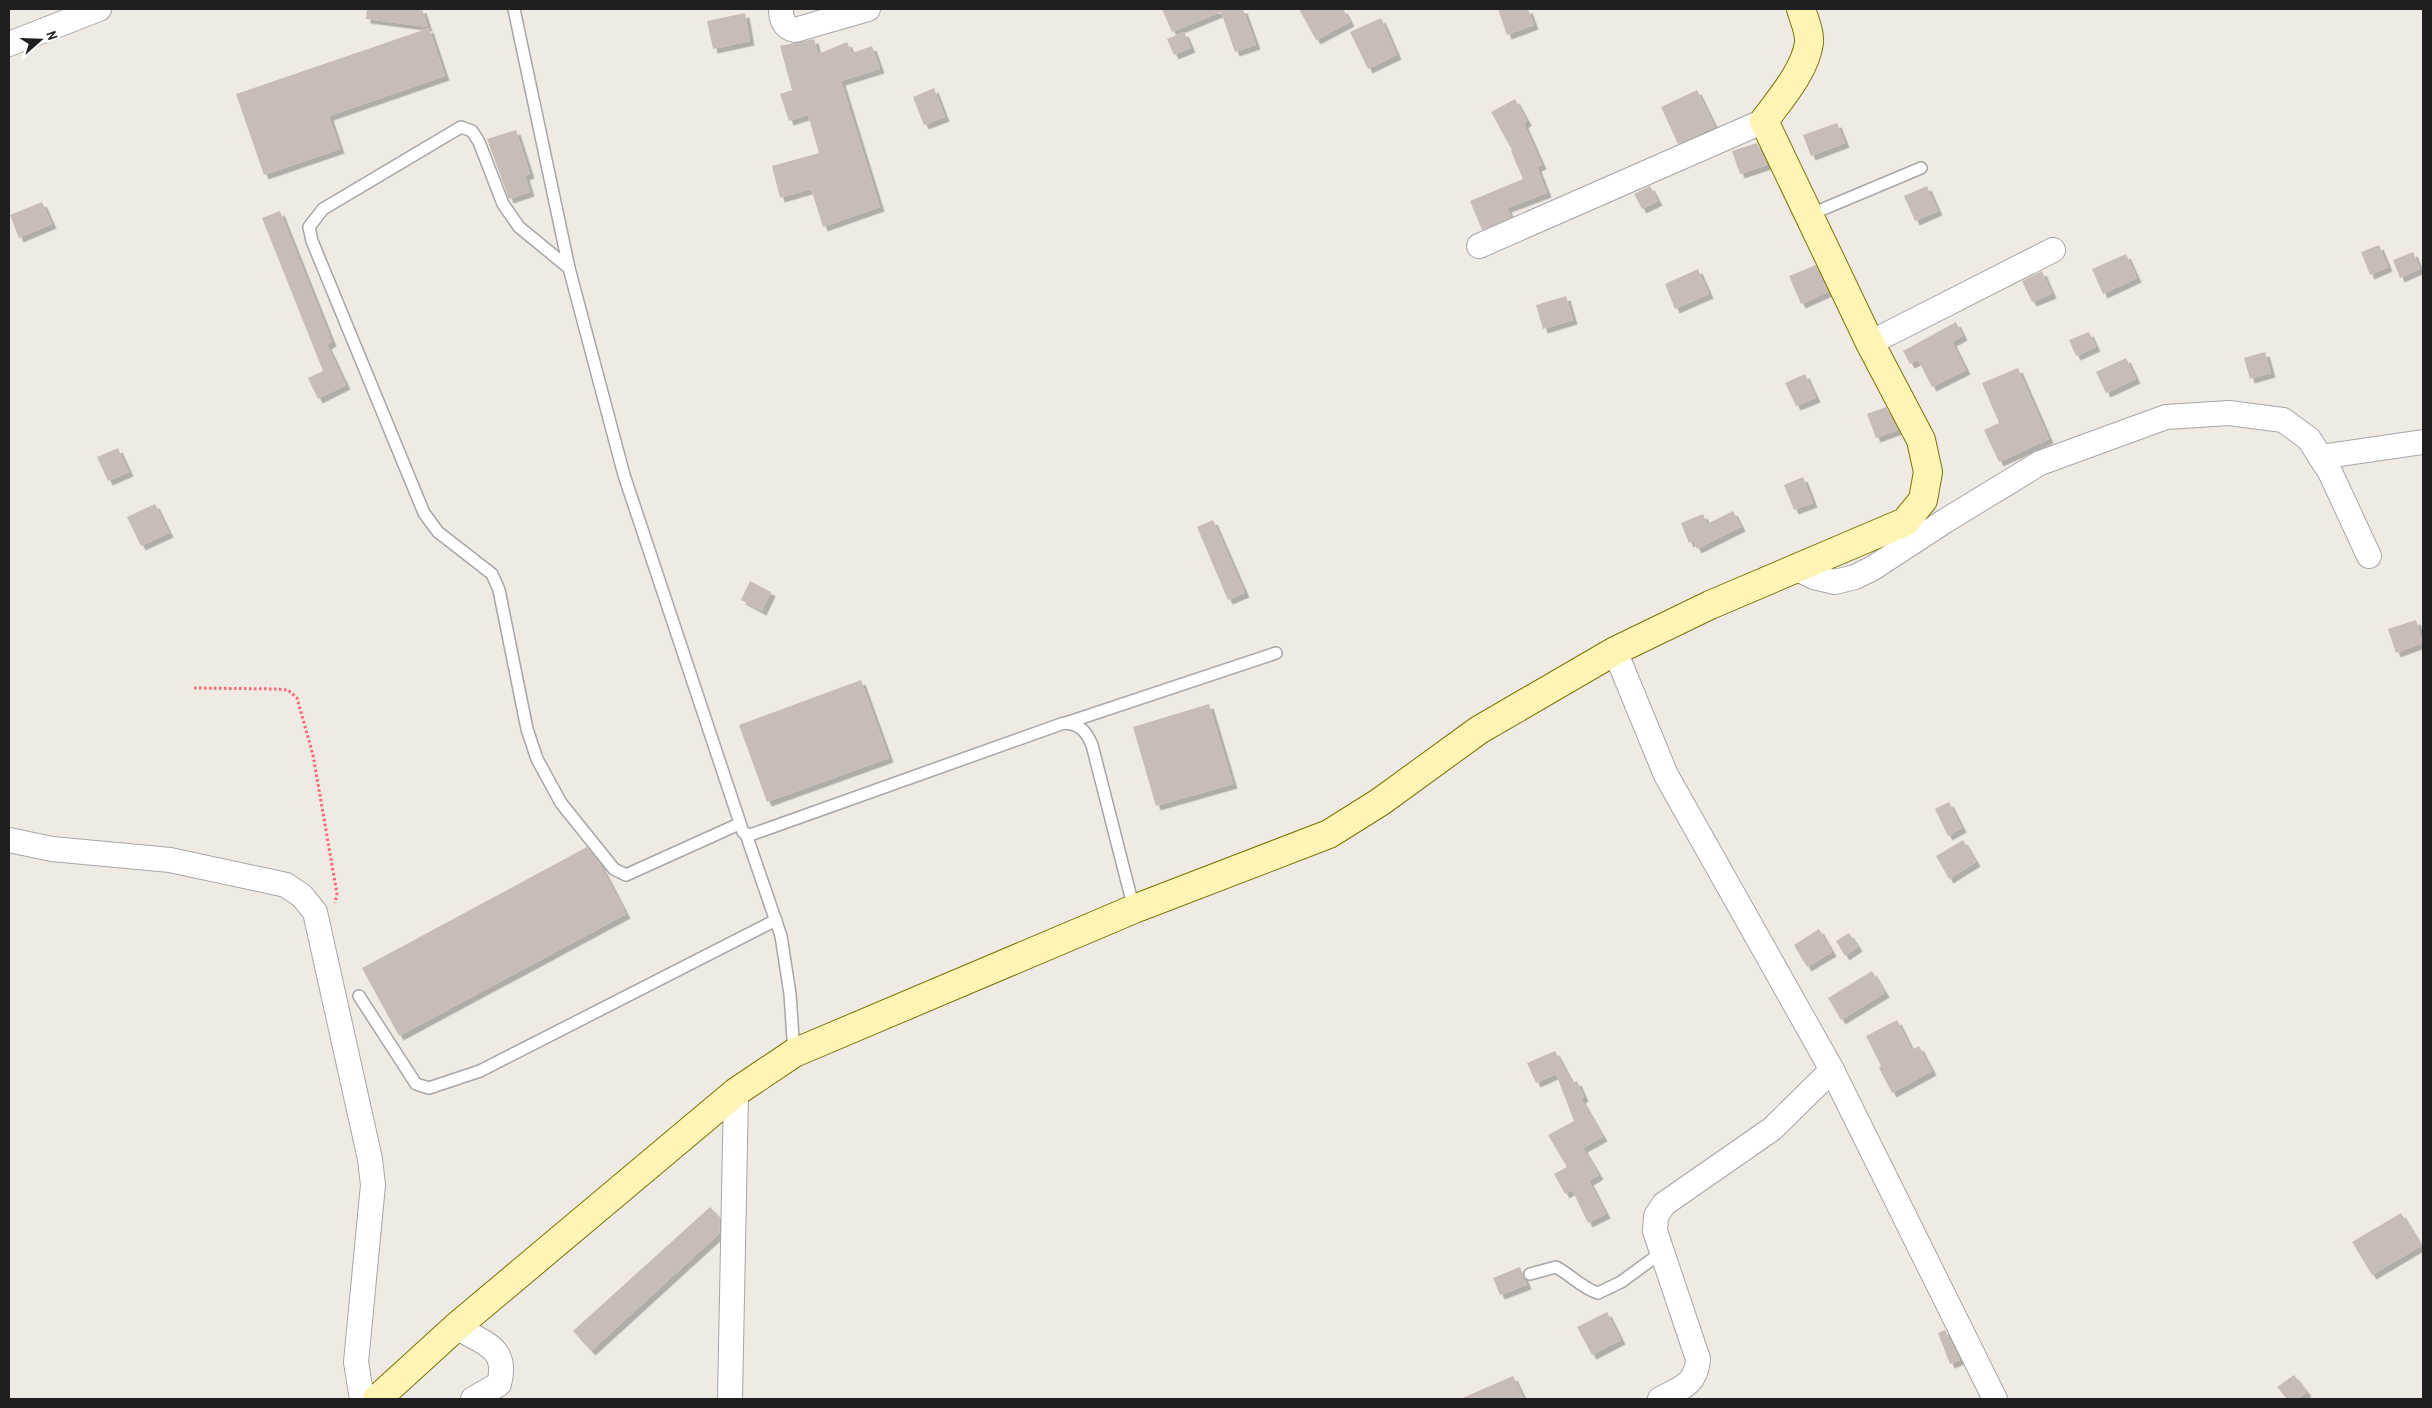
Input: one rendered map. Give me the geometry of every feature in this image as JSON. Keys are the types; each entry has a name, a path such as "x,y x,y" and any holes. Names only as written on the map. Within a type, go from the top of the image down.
{"street":[{"path":"9,44 99,9"},
{"path":"781,9 781,17 786,26 789,29 795,30 868,9"},
{"path":"1479,246 1764,121 1797,74 1806,53 1809,43 1808,33 1801,9"},
{"path":"377,1399 456,1327 736,1092 794,1053 1134,909 1328,834 1380,802 1479,730 1615,651 1710,605 1905,522 1923,500 1928,472 1921,440 1870,343 1764,121"},
{"path":"1870,343 2053,250"},
{"path":"1798,569 1814,577 1835,582 1855,577 1873,568 2040,463 2166,417 2229,413 2284,420 2309,439 2320,457 2369,556"},
{"path":"2320,457 2423,442"},
{"path":"1615,651 1666,775 1832,1070 1995,1399"},
{"path":"9,840 52,849 170,860 286,885 310,903 315,912 370,1158 373,1185 356,1362 362,1399"},
{"path":"1660,1399 1688,1384 1697,1372 1698,1359 1655,1231 1656,1216 1664,1204 1772,1129 1832,1070"},
{"path":"730,1399 736,1092"},
{"path":"456,1327 494,1349 500,1356 501,1374 498,1384 472,1399"}],"lane":[{"path":"514,9 569,268 624,476 739,824 746,834 781,936 790,994 794,1053"},
{"path":"569,268 519,227 503,204 479,142 472,131 461,127 323,210 309,227 312,240 424,513 438,532 492,574 499,590 527,730 537,760 561,803 614,869 626,875 739,824"},
{"path":"1809,215 1921,168"},
{"path":"746,834 1064,723 1276,653"},
{"path":"1064,723 1081,727 1092,745 1134,909"},
{"path":"358,996 416,1084 429,1088 480,1070 776,920"},
{"path":"1530,1274 1556,1267 1570,1275 1586,1289 1598,1293 1621,1282 1662,1252"}],"path":[{"path":"194,688 282,689 288,690 297,698 313,755 337,894 334,910 321,940"}],"building":[{"path":"367,9 422,9 428,27 366,19"},
{"path":"1162,9 1243,9 1256,45 1235,52 1221,12 1172,32"},
{"path":"1299,9 1343,9 1350,22 1316,40"},
{"path":"1498,9 1528,9 1534,25 1507,35"},
{"path":"745,13 750,41 713,49 707,21"},
{"path":"1381,18 1397,55 1368,69 1350,32"},
{"path":"429,28 445,76 329,116 340,149 264,175 236,94"},
{"path":"1184,32 1191,48 1174,55 1167,39"},
{"path":"814,39 818,54 847,42 852,53 872,46 880,69 841,81 880,207 823,227 811,189 780,198 772,166 819,153 808,115 789,121 780,94 792,90 780,46"},
{"path":"934,88 945,117 924,125 913,97"},
{"path":"1697,90 1715,127 1678,144 1661,107"},
{"path":"1515,99 1527,121 1524,124 1542,165 1537,167 1547,193 1507,208 1511,217 1482,230 1470,201 1523,179 1512,150 1491,112"},
{"path":"1837,123 1845,143 1811,156 1803,135"},
{"path":"516,130 530,174 525,176 530,192 509,199 487,139"},
{"path":"1757,143 1767,165 1740,174 1732,151"},
{"path":"1650,186 1658,201 1642,209 1634,194"},
{"path":"1927,186 1938,211 1915,221 1904,196"},
{"path":"42,202 52,224 19,238 10,215"},
{"path":"280,211 332,342 327,345 346,385 318,399 308,378 323,371 262,218"},
{"path":"2379,245 2388,267 2370,275 2361,252"},
{"path":"2413,252 2420,269 2400,278 2393,260"},
{"path":"2126,254 2137,278 2103,294 2092,269"},
{"path":"1816,265 1828,292 1801,304 1789,276"},
{"path":"1698,269 1709,294 1675,309 1665,284"},
{"path":"2042,271 2052,294 2032,302 2022,281"},
{"path":"1566,296 1573,320 1543,329 1536,305"},
{"path":"1956,322 1963,336 1952,342 1966,370 1932,387 1918,360 1910,364 1903,351"},
{"path":"2089,332 2096,347 2076,356 2069,340"},
{"path":"2265,352 2271,373 2250,379 2244,358"},
{"path":"2126,358 2136,379 2106,393 2096,372"},
{"path":"2018,368 2049,439 1999,462 1984,430 1999,423 1982,383"},
{"path":"1805,374 1816,398 1796,406 1785,383"},
{"path":"1886,407 1898,430 1876,438 1867,414"},
{"path":"118,448 129,472 108,481 97,457"},
{"path":"1803,477 1813,503 1794,510 1784,485"},
{"path":"155,504 169,533 141,546 127,517"},
{"path":"1733,511 1741,527 1697,549 1693,541 1689,543 1681,523 1703,514 1707,524"},
{"path":"1213,520 1245,593 1228,600 1197,527"},
{"path":"750,581 771,592 762,611 741,600"},
{"path":"2416,620 2423,643 2396,653 2388,629"},
{"path":"861,680 889,758 767,802 739,725"},
{"path":"1209,704 1233,784 1156,806 1133,727"},
{"path":"1949,802 1962,828 1948,836 1935,809"},
{"path":"1963,840 1976,862 1949,879 1936,856"},
{"path":"587,847 599,862 626,914 399,1036 362,968"},
{"path":"1819,929 1832,952 1807,967 1794,945"},
{"path":"1849,933 1858,947 1845,956 1836,941"},
{"path":"1872,971 1885,993 1841,1020 1828,998"},
{"path":"1897,1020 1912,1050 1919,1046 1932,1071 1892,1093 1866,1036"},
{"path":"1555,1051 1572,1083 1577,1081 1584,1097 1581,1099 1603,1137 1583,1148 1599,1175 1589,1181 1606,1214 1588,1223 1572,1190 1565,1194 1554,1174 1567,1167 1548,1135 1574,1121 1556,1074 1536,1083 1527,1063"},
{"path":"710,1207 720,1218 719,1234 591,1351 573,1331"},
{"path":"2401,1213 2421,1246 2372,1275 2352,1242"},
{"path":"1520,1267 1527,1285 1500,1295 1493,1278"},
{"path":"1607,1312 1621,1340 1592,1355 1577,1327"},
{"path":"1945,1330 1960,1360 1950,1364 1938,1333"},
{"path":"2294,1375 2307,1392 2298,1399 2287,1399 2277,1387"},
{"path":"1513,1376 1524,1399 1460,1399"}]}
